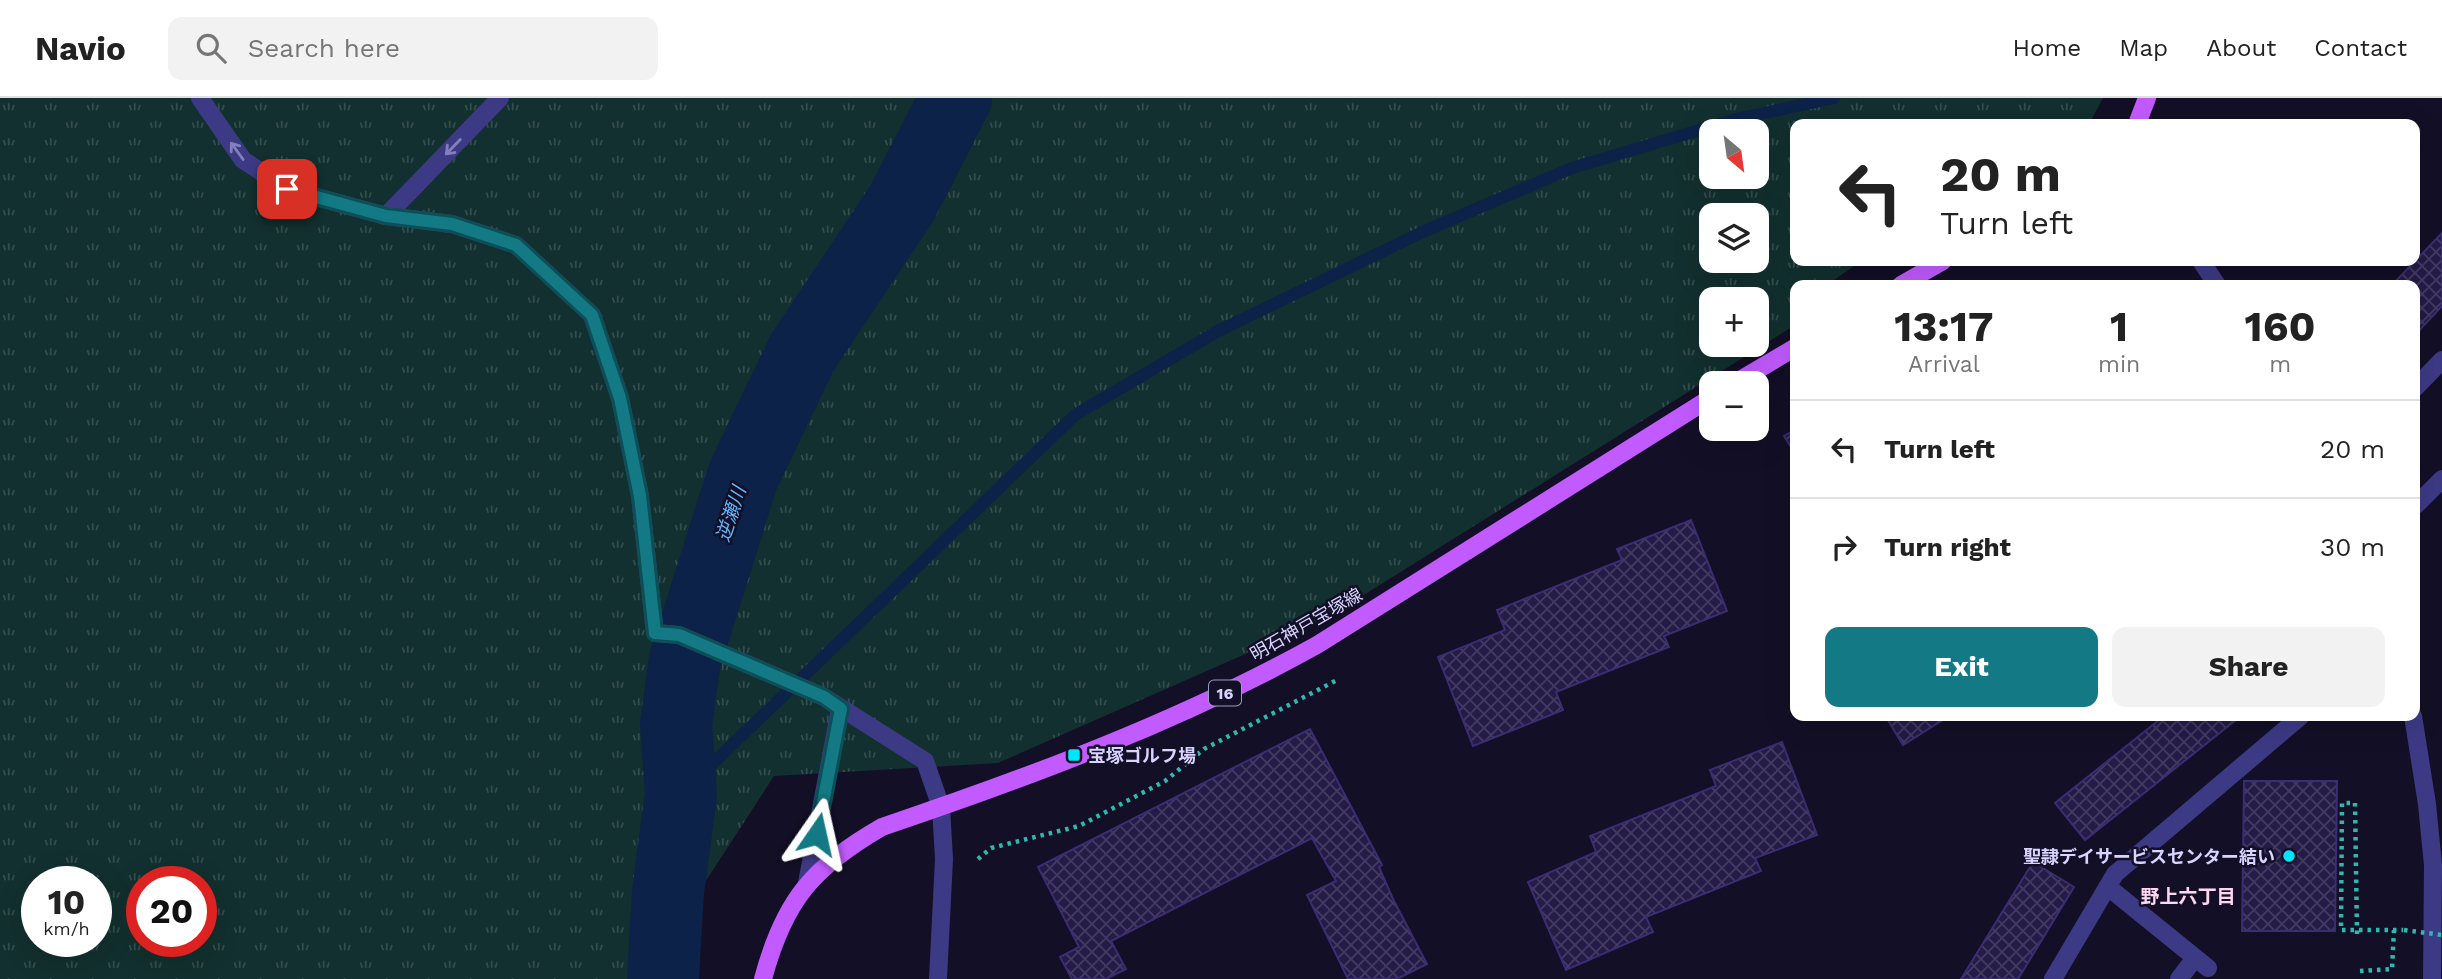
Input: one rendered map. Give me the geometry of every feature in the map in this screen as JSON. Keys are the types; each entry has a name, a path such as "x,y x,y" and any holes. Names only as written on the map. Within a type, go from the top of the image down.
{"main road":[{"path":"2139,119 2147,98"},
{"path":"1909,280 1934,266"},
{"path":"1755,371 1790,350"},
{"name":"明石神戸宝塚線","path":"763,979 784,918 807,883 837,854 882,827 941,807 1147,726 1264,674 1317,645 1699,405"}],"street":[{"path":"200,98 243,160 287,189 386,216 452,224 516,245 592,315 620,398 640,496 655,633 679,635 824,697 925,761 941,807 944,859 938,979"},
{"path":"386,216 500,98"},
{"path":"2420,383 2441,364"},
{"path":"2420,501 2442,479"},
{"path":"807,883 841,709"},
{"path":"2053,979 2115,874 2295,721"},
{"path":"2414,721 2427,804 2433,865 2432,979"},
{"path":"2108,887 2201,963 2179,979"}],"path":[{"path":"978,859 991,848 1079,826 1165,781 1205,749 1337,680"},
{"path":"2357,934 2357,921 2355,803 2342,803 2342,930 2354,930 2368,930 2394,930 2442,935"},
{"path":"2360,971 2392,969 2394,930"}],"green space":[{"path":"0,98 2103,98 2092,119 1790,119 1790,266 1854,266 1834,280 1790,280 1790,328 1769,341 1769,287 1699,287 1699,357 1744,357 1722,371 1699,371 1699,385 1327,618 998,763 774,776 683,916 650,979 0,979"}],"building":[{"path":"2442,233 2442,306 2420,330 2420,280 2397,280 2410,266 2420,266 2420,256"},
{"path":"1790,432 1790,446 1784,436"},
{"path":"1691,520 1727,611 1664,636 1669,647 1556,692 1563,710 1473,746 1438,657 1505,630 1497,610 1622,560 1617,549"},
{"path":"1888,721 1941,721 1903,745"},
{"path":"2158,721 2235,721 2085,840 2055,803"},
{"path":"1310,729 1382,865 1379,867 1393,899 1427,964 1397,979 1348,979 1307,895 1336,881 1312,838 1111,941 1126,969 1106,979 1072,979 1060,957 1079,947 1038,867"},
{"path":"1782,742 1817,835 1755,858 1761,871 1646,917 1653,932 1566,970 1528,882 1596,852 1590,836 1716,786 1710,770"},
{"name":"聖隷デイサービスセンター結い","path":"2244,781 2337,781 2335,931 2242,931"},
{"path":"2033,862 2074,887 2018,979 1961,979"}],"waterway":[{"name":"逆瀬川","path":"663,979 668,892 681,794 676,724 685,660 743,476 802,353 902,203 956,98"},
{"path":"681,794 1075,415 1218,331 1429,229 1572,168 1736,119 1834,98"}],"place":[{"name":"宝塚ゴルフ場","path":"1074,755"},
{"name":"聖隷デイサービスセンター結い","path":"2289,856"}],"district":[{"name":"野上六丁目","path":"2188,896"}],"route":[{"path":"287,189 386,216 452,224 516,245 592,315 620,398 640,496 655,633 679,635 824,697 841,709 817,834"}]}
